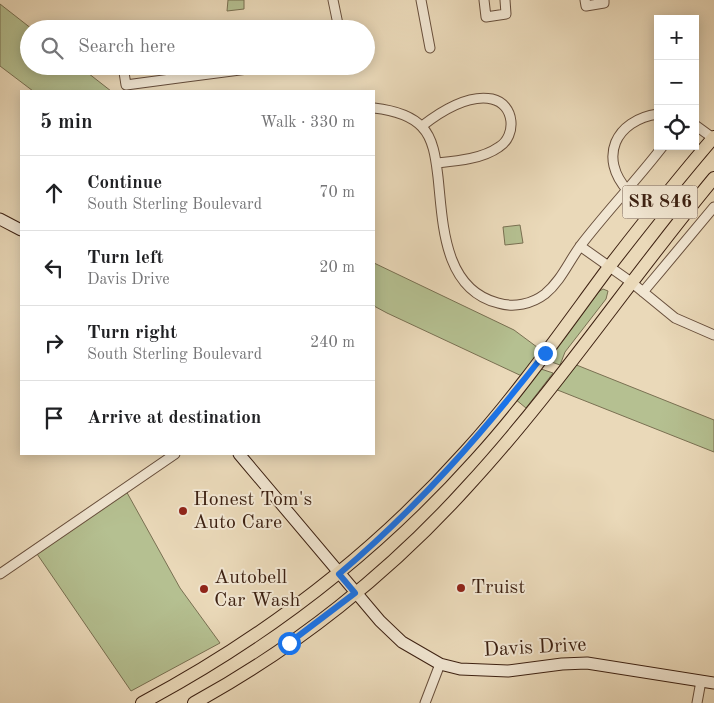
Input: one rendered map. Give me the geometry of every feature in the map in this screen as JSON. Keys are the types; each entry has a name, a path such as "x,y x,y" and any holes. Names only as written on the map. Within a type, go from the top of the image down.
{"main road":[{"name":"SR 846","path":"142,703 188,678 251,639 294,609 339,574 392,527 467,450 714,137"},
{"name":"SR 846","path":"194,703 253,667 355,593 426,530 466,489 714,178"}],"street":[{"path":"332,0 337,20"},
{"path":"421,0 430,48"},
{"path":"484,0 486,17 506,14 505,0"},
{"path":"585,0 586,6 604,3 604,0"},
{"path":"124,75 126,84 202,75"},
{"path":"422,126 452,107 483,98 500,103 510,118 512,128 510,137 499,148 476,157 437,163"},
{"path":"375,108 398,112 422,126 431,142 437,163 443,224 455,269 460,278 472,291 503,305 520,305 537,300 553,287 580,246 628,191 660,150"},
{"path":"628,191 615,171 614,147 617,138 627,126 654,115"},
{"path":"699,128 714,137"},
{"path":"643,292 714,206"},
{"path":"0,220 20,230"},
{"path":"580,246 631,282 675,318 714,335"},
{"path":"0,574 174,455"},
{"name":"Davis Drive","path":"240,455 355,593 394,636 440,664 478,671 508,671 587,663 714,683"},
{"path":"425,703 440,664"},
{"path":"697,703 701,681"}],"green space":[{"path":"228,0 244,0 244,9 227,11"},
{"path":"0,4 20,20 20,75 91,75 110,90 32,90 0,66"},
{"path":"520,225 523,243 505,245 503,227"},
{"path":"375,263 514,330 545,353 526,378 375,307"},
{"path":"603,289 608,291 606,299 565,352 560,365 546,360 598,292"},
{"path":"574,364 714,420 714,452 555,389"},
{"path":"538,368 553,373 526,408 515,399"},
{"path":"125,489 180,588 220,643 131,691 35,551"}],"place":[{"name":"Honest Tom's Auto Care","path":"183,511"},
{"name":"Truist","path":"461,588"},
{"name":"Autobell Car Wash","path":"204,589"}],"route":[{"path":"289,643 355,593 339,574 424,497 467,450 545,353"}]}
